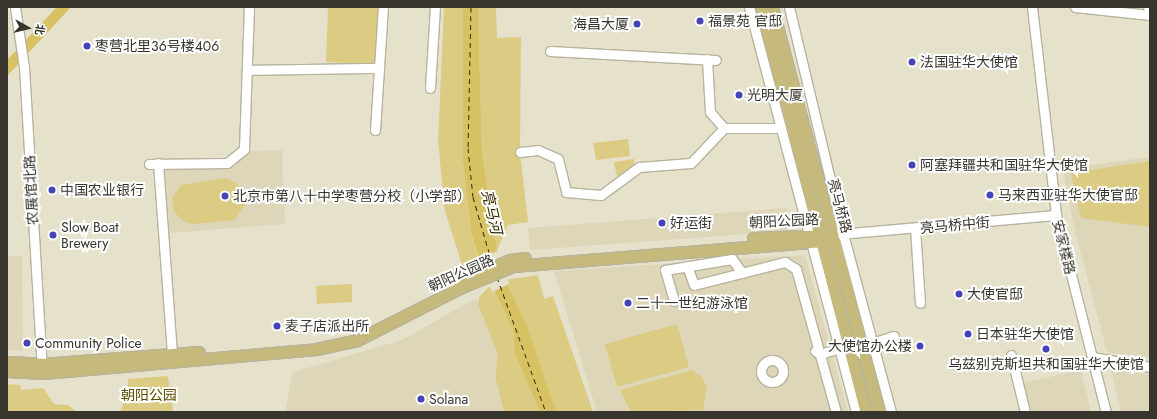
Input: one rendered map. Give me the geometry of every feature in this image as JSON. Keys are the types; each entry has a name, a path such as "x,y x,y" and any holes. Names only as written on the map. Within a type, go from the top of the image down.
{"main road":[{"name":"亮马桥路","path":"761,7 830,236 879,412"},
{"name":"亮马桥路","path":"772,7 830,236 844,347 866,412"},
{"name":"朝阳公园路","path":"511,263 729,247 830,236"},
{"name":"朝阳公园路","path":"7,362 42,368 172,354 314,343 352,334 511,263 810,238"},
{"name":"朝阳公园路","path":"7,371 316,349 355,341 480,277"}],"street":[{"name":"农展馆北路","path":"14,7 24,62 42,368"},
{"path":"172,354 154,164 227,163 244,149 249,7"},
{"path":"375,130 383,7"},
{"path":"430,88 435,7"},
{"path":"749,7 810,238 844,347 856,412"},
{"path":"789,7 830,236 872,343 891,412"},
{"name":"安家楼路","path":"1032,7 1056,215 1106,412"},
{"path":"1075,7 1150,15"},
{"path":"550,51 716,60"},
{"path":"706,59 710,112 724,128"},
{"path":"247,70 379,68"},
{"path":"520,152 538,150 558,160 566,192 600,195 639,167 690,162 724,128 781,128"},
{"name":"亮马桥中街","path":"830,236 1056,215"},
{"path":"915,228 920,303"},
{"path":"729,247 732,259 742,273"},
{"path":"674,300 665,270 732,259"},
{"path":"687,266 694,285 785,262 796,269 816,352 836,412"},
{"path":"872,343 894,336"},
{"path":"816,352 844,347"},
{"path":"1011,356 1025,412"},
{"path":"1092,357 1150,367"}],"shaded area":[{"name":"北京市第八十中学枣营分校（小学部）","path":"282,150 285,224 170,233 164,169 230,167 249,151"},
{"path":"1150,157 1150,358 1107,352 1074,227 1063,169"},
{"name":"好运街","path":"787,208 788,231 530,250 528,228"},
{"path":"805,255 848,412 597,412 554,271"},
{"path":"7,256 22,256 23,351 7,350"},
{"path":"476,298 498,355 495,376 504,412 285,412 293,372 402,340"},
{"path":"1111,369 1150,375 1150,412 1121,412"},
{"path":"1081,370 1091,412 1031,412 1023,383"}],"green space":[{"path":"328,7 378,7 375,64 326,62"},
{"path":"444,7 463,7 463,162 471,232 479,260 463,268 445,211 438,141"},
{"path":"478,7 496,7 497,38 521,37 520,152 528,222 508,225 497,250 482,153"},
{"path":"628,139 630,156 596,160 593,143"},
{"path":"634,159 634,165 617,177 614,162"},
{"path":"1150,161 1150,227 1081,218 1071,173"},
{"path":"225,178 236,183 244,193 245,205 234,220 195,224 186,223 174,212 172,198 181,185"},
{"path":"538,275 544,299 553,296 593,412 556,412 543,383 505,280"},
{"path":"352,284 352,302 317,304 316,286"},
{"path":"491,285 513,330 515,354 540,412 504,412 495,376 498,355 478,304 479,297"},
{"path":"677,324 689,367 617,387 605,344"},
{"path":"692,370 702,377 707,388 703,410 631,412 620,390"},
{"name":"朝阳公园","path":"168,376 173,412 120,412 128,392 128,379"},
{"path":"7,384 20,385 21,390 43,388 54,404 68,405 77,412 7,412"}],"water":[{"path":"57,7 71,7 7,76 7,60"},
{"name":"亮马河","path":"463,7 478,7 482,153 497,250 505,280 527,326 556,412 540,412 515,354 513,330 480,261 471,232 463,162"}],"pier":[{"path":"499,250 509,284 492,292 477,260"}],"ferry route":[{"path":"471,7 468,148 473,197 492,263"},
{"path":"497,277 546,412"}],"place":[{"name":"福景苑 官邸","path":"700,21"},
{"name":"海昌大厦","path":"637,24"},
{"name":"枣营北里36号楼406","path":"87,46"},
{"name":"法国驻华大使馆","path":"912,62"},
{"name":"光明大厦","path":"739,95"},
{"name":"阿塞拜疆共和国驻华大使馆","path":"912,165"},
{"name":"中国农业银行","path":"52,190"},
{"name":"马来西亚驻华大使官邸","path":"990,195"},
{"name":"北京市第八十中学枣营分校（小学部）","path":"225,196"},
{"name":"好运街","path":"662,223"},
{"name":"Slow Boat Brewery","path":"53,235"},
{"name":"大使官邸","path":"959,294"},
{"name":"二十一世纪游泳馆","path":"628,303"},
{"name":"麦子店派出所","path":"277,326"},
{"name":"日本驻华大使馆","path":"968,334"},
{"name":"Community Police","path":"27,343"},
{"name":"大使馆办公楼","path":"920,346"},
{"name":"乌兹别克斯坦共和国驻华大使馆","path":"1046,349"},
{"name":"Solana","path":"421,399"}]}
